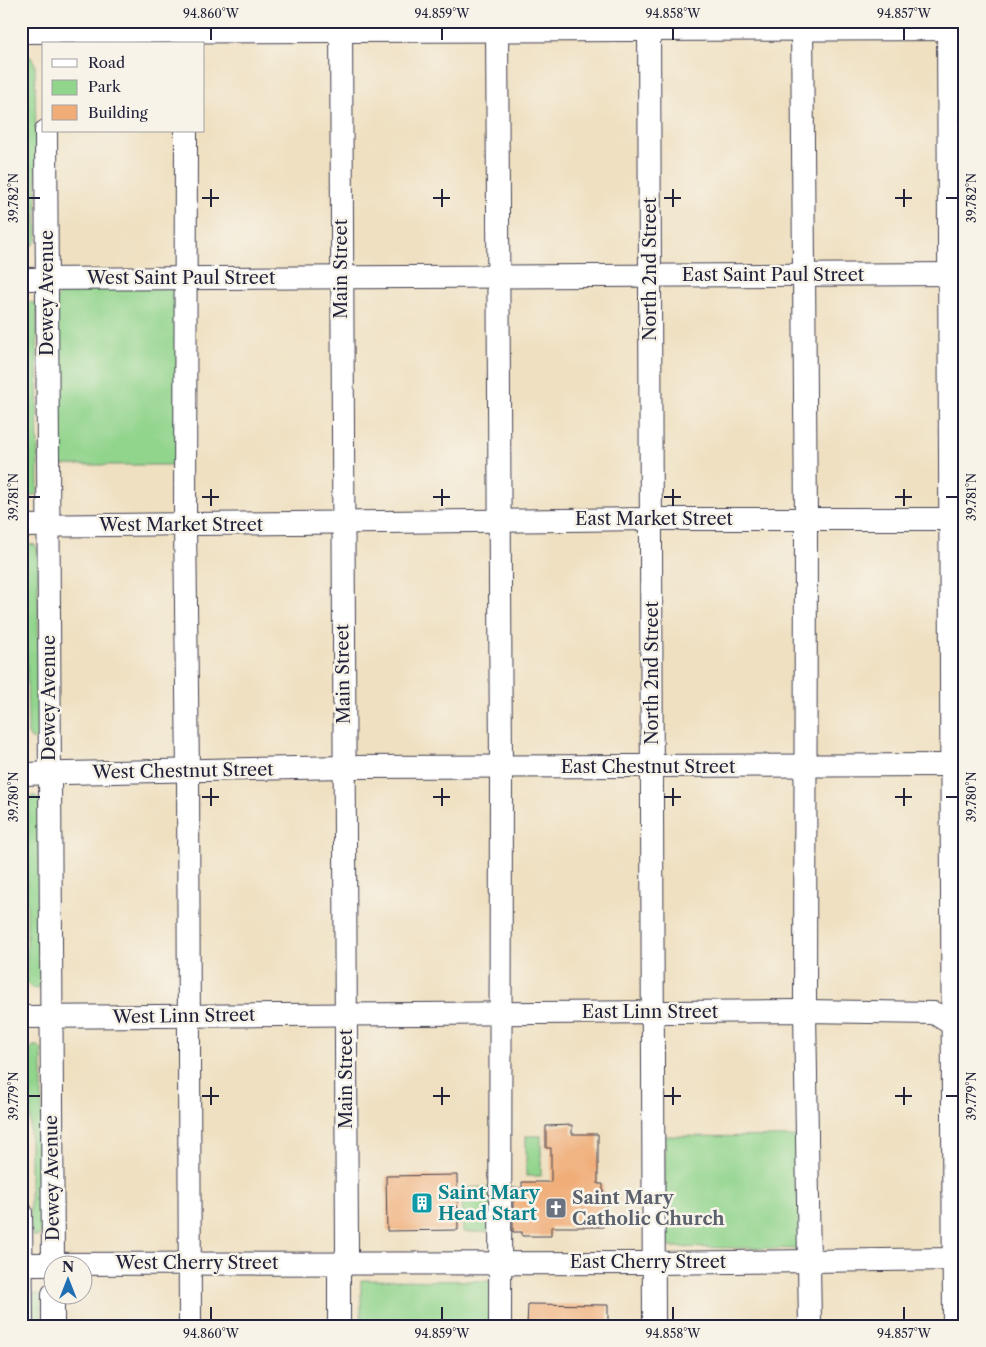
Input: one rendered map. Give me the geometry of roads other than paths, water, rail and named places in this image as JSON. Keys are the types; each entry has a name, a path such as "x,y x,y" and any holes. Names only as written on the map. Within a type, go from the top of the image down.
{"street":[{"path":"497,25 501,768 500,1326"},
{"name":"North 2nd Street","path":"649,25 654,1326"},
{"path":"802,25 806,519 805,1012 810,1326"},
{"path":"21,32 185,32 341,26 954,26 958,517 951,765 952,955 958,1027 954,1326"},
{"name":"Main Street","path":"339,1326 339,1275 347,1252 341,26"},
{"name":"Dewey Avenue","path":"46,132 53,1254"},
{"path":"186,132 185,524 190,1016 190,1326"},
{"name":"East Saint Paul Street","path":"341,277 957,274"},
{"name":"West Saint Paul Street","path":"21,279 341,277"},
{"name":"East Market Street","path":"342,524 958,517"},
{"name":"West Market Street","path":"21,526 342,524"},
{"name":"East Chestnut Street","path":"344,768 653,768 951,765"},
{"name":"West Chestnut Street","path":"21,774 344,768"},
{"path":"952,955 965,936"},
{"name":"East Linn Street","path":"346,1014 500,1012 934,1013 958,1027"},
{"name":"West Linn Street","path":"21,1018 346,1014"},
{"name":"Dewey Avenue","path":"21,1212 22,1326"},
{"name":"East Cherry Street","path":"342,1263 654,1263 954,1259"},
{"name":"West Cherry Street","path":"92,1264 342,1263"},
{"name":"West Cherry Street","path":"21,1264 42,1264"},
{"path":"53,1304 53,1326"}],"place":[{"name":"Saint Mary Head Start","path":"422,1203"},
{"name":"Saint Mary Catholic Church","path":"556,1208"}]}
